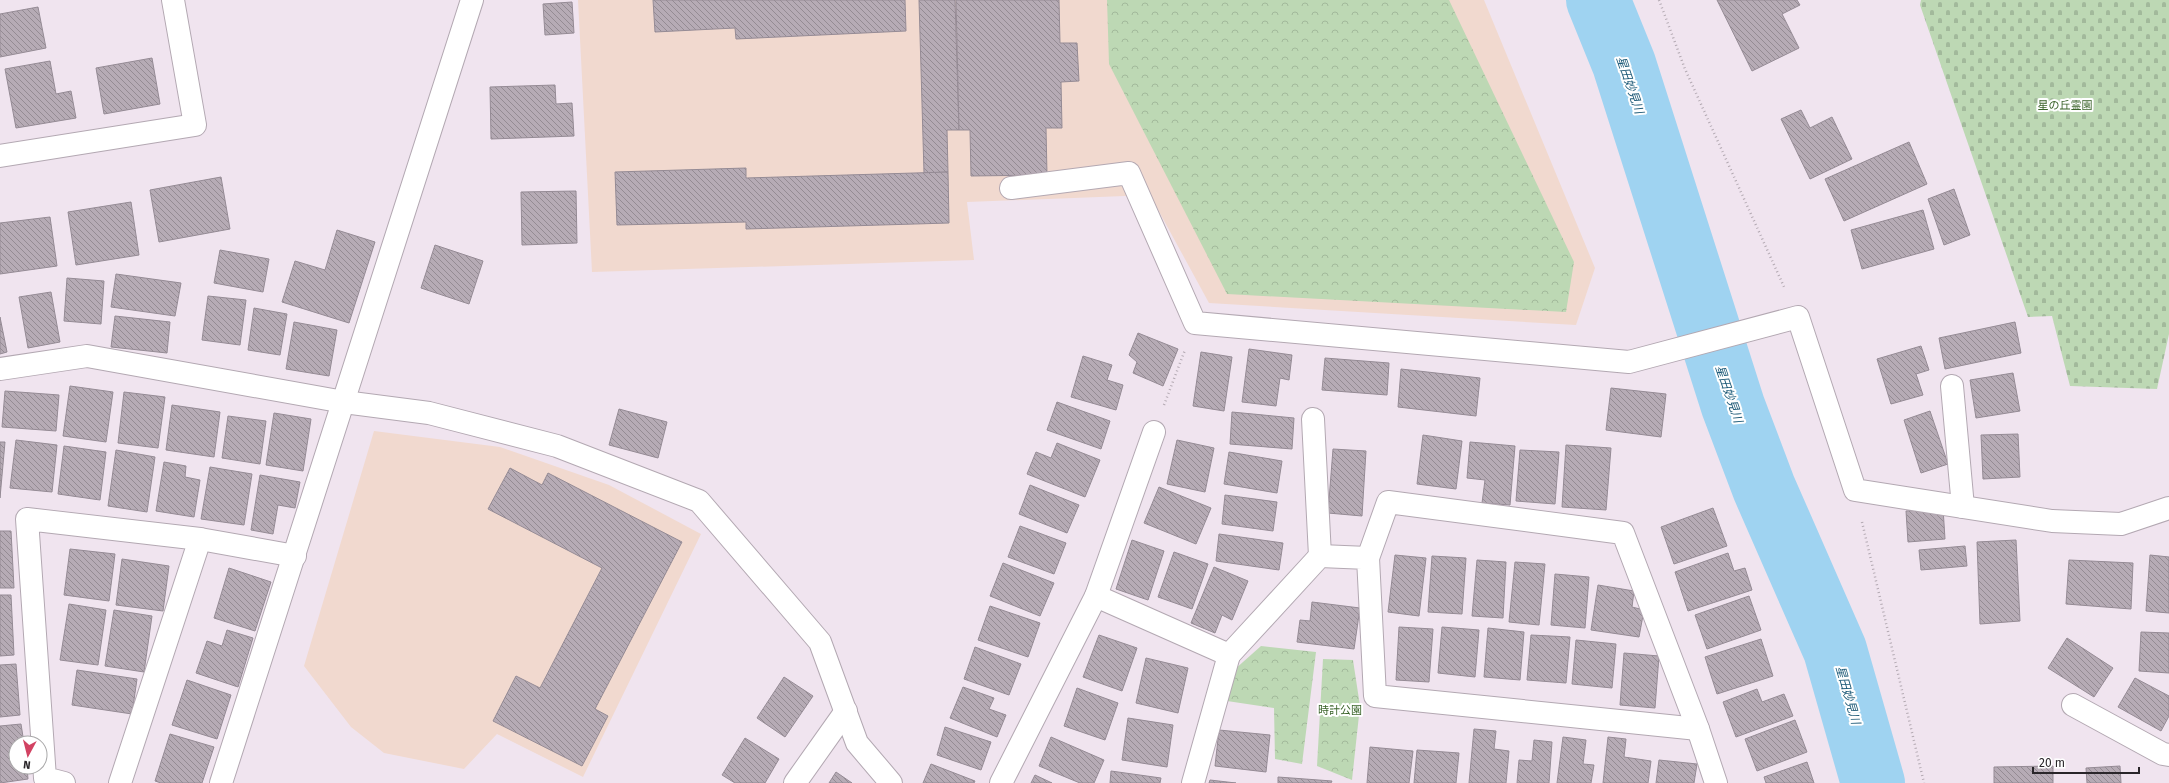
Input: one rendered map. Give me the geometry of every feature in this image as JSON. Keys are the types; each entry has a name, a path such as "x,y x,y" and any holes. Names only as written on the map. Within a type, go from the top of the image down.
{"street":[{"path":"0,156 195,125 173,0"},
{"path":"221,783 472,0"},
{"path":"1011,188 1129,173 1195,323 1629,362 1798,317 1855,490 2052,521 2121,524 2169,508"},
{"path":"0,369 87,356 344,402 429,413 557,446 699,501 820,642 857,743 891,783"},
{"path":"1952,386 1963,507"},
{"path":"1193,783 1229,655 1320,556 1313,419"},
{"path":"1001,783 1096,596 1154,432"},
{"path":"1698,729 1375,696 1368,558 1388,502 1623,533 1698,729 1716,783"},
{"path":"64,783 45,778 27,519 200,539 295,556"},
{"path":"120,783 200,539"},
{"path":"1320,556 1368,558"},
{"path":"1096,596 1229,655"},
{"path":"2073,705 2163,754 2169,755"},
{"path":"795,783 846,711"}],"path":[{"path":"1660,0 1685,68 1798,317"},
{"path":"1154,432 1195,323"},
{"path":"1855,490 1924,783"}],"shaded area":[{"path":"578,0 1484,0 1595,268 1576,325 1209,303 1150,195 967,202 974,260 592,272"},
{"path":"374,431 500,447 609,485 701,534 583,777 497,734 464,769 384,753 351,727 304,666"}],"green space":[{"path":"1107,0 1449,0 1574,262 1566,312 1227,294 1109,64"},
{"name":"星の丘霊園","path":"1921,0 2169,0 2169,334 2157,389 2070,386 2052,316 2028,317 1920,5"},
{"path":"1261,646 1316,652 1302,764 1275,759 1274,708 1227,701 1234,670"},
{"name":"時計公園","path":"1323,659 1353,660 1360,706 1352,780 1317,766"}],"building":[{"path":"653,0 905,0 906,31 736,39 735,28 655,32"},
{"path":"919,0 955,0 959,130 947,130 948,172 924,173"},
{"path":"956,0 1059,0 1060,43 1077,43 1079,81 1061,82 1062,128 1046,128 1047,175 971,176 970,130 959,130"},
{"path":"1717,0 1797,0 1800,5 1782,14 1799,48 1752,71"},
{"path":"572,2 574,33 545,35 543,4"},
{"path":"38,7 46,48 0,57 0,14"},
{"path":"152,58 160,104 104,114 96,68"},
{"path":"50,61 56,94 71,91 76,118 16,128 5,69"},
{"path":"555,85 556,104 572,103 574,136 491,139 490,87"},
{"path":"1801,110 1810,128 1832,117 1852,159 1810,179 1781,119"},
{"path":"1909,142 1927,184 1844,221 1825,179"},
{"path":"746,168 746,178 948,172 949,223 746,229 746,222 617,225 615,172"},
{"path":"221,177 230,229 159,242 150,190"},
{"path":"1954,189 1970,235 1944,245 1928,199"},
{"path":"576,191 577,243 522,245 521,192"},
{"path":"131,202 139,255 76,265 68,212"},
{"path":"1923,210 1934,249 1862,269 1851,230"},
{"path":"50,217 57,266 0,274 0,223"},
{"path":"337,230 375,242 349,323 282,302 295,261 325,270"},
{"path":"435,245 483,261 469,304 421,288"},
{"path":"220,250 269,259 263,292 214,283"},
{"path":"116,274 181,283 175,316 111,307"},
{"path":"67,278 104,281 101,324 64,321"},
{"path":"51,292 60,342 28,348 19,297"},
{"path":"208,296 246,300 240,345 202,340"},
{"path":"254,308 287,314 280,355 248,350"},
{"path":"115,316 170,322 167,353 111,347"},
{"path":"0,317 7,352 0,354"},
{"path":"294,322 337,330 329,376 286,369"},
{"path":"2015,322 2021,353 1945,369 1939,338"},
{"path":"1138,333 1178,349 1163,386 1133,373 1137,362 1129,355"},
{"path":"1921,346 1929,370 1916,374 1923,395 1891,404 1877,359"},
{"path":"1249,349 1292,355 1289,380 1280,378 1276,406 1242,402"},
{"path":"1201,352 1232,357 1224,411 1193,406"},
{"path":"1083,356 1112,365 1107,380 1123,385 1116,410 1071,397"},
{"path":"1325,358 1389,363 1387,395 1322,390"},
{"path":"1401,369 1480,378 1476,416 1398,407"},
{"path":"2013,373 2020,411 1976,418 1970,380"},
{"path":"70,386 113,392 106,442 63,436"},
{"path":"1611,388 1666,394 1661,437 1606,430"},
{"path":"5,391 59,395 56,431 2,427"},
{"path":"124,392 165,397 158,448 118,443"},
{"path":"1057,402 1110,421 1101,449 1047,430"},
{"path":"172,405 220,412 214,457 166,450"},
{"path":"619,409 667,422 658,458 609,445"},
{"path":"1930,411 1948,464 1921,473 1904,420"},
{"path":"1232,412 1294,418 1292,449 1230,444"},
{"path":"274,413 311,419 303,471 266,465"},
{"path":"228,416 266,421 260,464 222,458"},
{"path":"2018,434 2020,477 1983,479 1981,435"},
{"path":"1423,435 1462,441 1456,489 1417,484"},
{"path":"16,440 57,445 52,492 10,488"},
{"path":"1177,440 1214,448 1205,492 1167,484"},
{"path":"0,442 5,442 0,498"},
{"path":"1470,442 1515,446 1510,505 1482,503 1485,480 1467,478"},
{"path":"1057,443 1100,460 1085,497 1027,474 1036,452 1051,458"},
{"path":"1566,445 1611,448 1606,510 1562,507"},
{"path":"64,446 106,452 100,500 58,494"},
{"path":"1333,449 1366,451 1362,516 1328,513"},
{"path":"116,450 155,457 147,512 108,506"},
{"path":"1520,450 1559,452 1555,504 1516,501"},
{"path":"1229,452 1282,461 1277,493 1224,484"},
{"path":"164,462 186,466 185,477 200,480 194,517 156,511"},
{"path":"210,467 252,474 244,525 201,519"},
{"path":"510,468 542,485 548,473 682,542 595,709 608,716 582,766 493,721 516,676 540,688 602,568 488,509"},
{"path":"260,475 300,482 295,508 278,505 273,534 251,530"},
{"path":"1030,485 1079,505 1067,533 1019,514"},
{"path":"1159,487 1211,508 1196,544 1144,523"},
{"path":"1225,495 1277,502 1273,531 1222,524"},
{"path":"1713,508 1727,546 1674,564 1661,527"},
{"path":"1943,508 1945,539 1908,542 1906,511"},
{"path":"1020,526 1066,543 1054,574 1008,557"},
{"path":"0,531 11,531 14,588 0,588"},
{"path":"1219,534 1283,543 1279,570 1216,561"},
{"path":"1132,540 1164,551 1148,600 1116,589"},
{"path":"2016,540 2020,621 1980,624 1977,542"},
{"path":"1965,546 1967,566 1921,570 1919,550"},
{"path":"70,549 115,554 109,601 64,595"},
{"path":"1174,552 1208,564 1192,609 1158,597"},
{"path":"1728,553 1734,571 1745,568 1752,590 1688,611 1675,572"},
{"path":"1395,555 1426,558 1419,616 1388,612"},
{"path":"2150,555 2169,557 2169,613 2146,611"},
{"path":"1432,556 1466,558 1462,614 1428,612"},
{"path":"122,559 169,566 163,611 116,605"},
{"path":"1477,560 1506,562 1503,618 1472,616"},
{"path":"2069,560 2133,563 2131,609 2066,604"},
{"path":"1515,562 1545,564 1539,625 1509,622"},
{"path":"1003,563 1054,583 1040,616 990,596"},
{"path":"1214,567 1248,581 1232,620 1222,615 1215,633 1191,623"},
{"path":"229,568 271,582 255,631 214,618"},
{"path":"1555,574 1589,577 1585,628 1551,625"},
{"path":"1598,585 1634,591 1632,607 1644,610 1639,637 1591,630"},
{"path":"0,595 11,595 14,655 0,656"},
{"path":"1749,596 1761,630 1707,649 1695,615"},
{"path":"1312,602 1360,608 1354,649 1297,642 1300,620 1310,621"},
{"path":"69,604 106,610 98,665 60,660"},
{"path":"990,606 1040,623 1028,657 978,640"},
{"path":"114,610 152,616 144,672 105,666"},
{"path":"1399,627 1433,629 1429,682 1396,680"},
{"path":"1442,627 1479,630 1475,677 1438,673"},
{"path":"1488,628 1524,632 1520,680 1484,677"},
{"path":"227,630 253,638 238,687 196,673 207,641 222,646"},
{"path":"2141,632 2169,633 2169,673 2139,671"},
{"path":"1099,635 1137,648 1122,691 1083,677"},
{"path":"1531,635 1570,637 1566,683 1527,680"},
{"path":"2067,638 2113,668 2094,697 2048,668"},
{"path":"1761,639 1773,676 1717,694 1705,657"},
{"path":"1576,640 1616,644 1612,688 1572,684"},
{"path":"975,647 1021,664 1009,695 964,679"},
{"path":"1624,653 1659,656 1655,708 1620,705"},
{"path":"1146,658 1188,668 1178,713 1136,703"},
{"path":"16,664 20,715 0,717 0,665"},
{"path":"77,670 137,679 132,714 72,705"},
{"path":"784,677 813,696 785,737 757,718"},
{"path":"2135,678 2169,696 2169,716 2161,731 2118,707"},
{"path":"187,680 231,695 217,739 172,725"},
{"path":"963,687 994,698 989,709 1006,715 997,737 950,718"},
{"path":"1077,688 1118,703 1105,740 1064,726"},
{"path":"1757,689 1762,702 1784,694 1793,716 1736,737 1723,702"},
{"path":"1128,718 1173,725 1167,767 1122,760"},
{"path":"1795,720 1807,752 1757,771 1745,739"},
{"path":"21,724 23,735 8,735 8,775 28,775 28,779 0,783 0,726"},
{"path":"945,727 991,742 981,770 937,755"},
{"path":"1474,729 1496,731 1494,749 1509,751 1506,783 1469,783"},
{"path":"1219,730 1270,735 1266,772 1215,766"},
{"path":"170,734 214,747 202,783 161,783 155,781"},
{"path":"1051,737 1104,760 1094,783 1080,783 1039,766"},
{"path":"1563,737 1586,740 1583,764 1594,765 1591,783 1557,783"},
{"path":"1608,737 1626,739 1624,757 1651,761 1648,783 1603,783"},
{"path":"745,738 779,759 765,783 735,783 722,775"},
{"path":"1534,740 1552,742 1549,783 1517,783 1519,760 1532,761"},
{"path":"1370,747 1413,751 1409,783 1367,783"},
{"path":"1417,750 1459,753 1456,783 1414,783"},
{"path":"1659,760 1697,764 1694,783 1656,783"},
{"path":"1807,762 1814,783 1766,783 1764,777"},
{"path":"931,764 975,781 974,783 923,783"},
{"path":"2053,766 2053,783 1994,783 1994,767"},
{"path":"2120,766 2121,783 2087,783 2086,768"},
{"path":"1111,771 1161,778 1160,783 1110,783"},
{"path":"836,772 852,783 829,783"},
{"path":"1035,775 1052,783 1031,783"},
{"path":"1278,777 1332,781 1331,783 1278,783"},
{"path":"1210,780 1236,783 1209,783"}],"waterway":[{"name":"星田妙見川","path":"1598,0 1624,64 1733,406 1764,488 1835,650 1873,783"}]}
